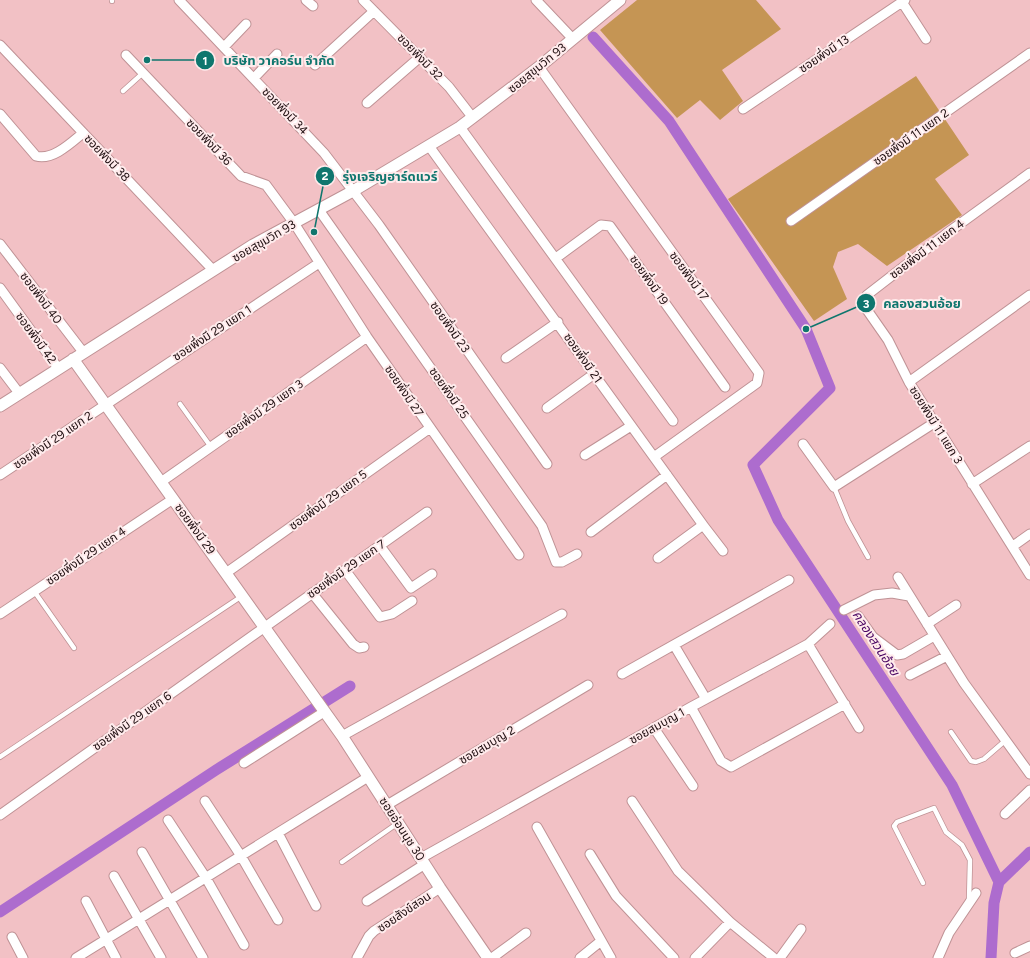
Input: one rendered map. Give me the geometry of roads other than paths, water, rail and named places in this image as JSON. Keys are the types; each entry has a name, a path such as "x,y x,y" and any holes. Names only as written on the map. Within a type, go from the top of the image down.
{"street":[{"name":"ซอยพึ่งมี 34","path":"179,0 314,141 353,191"},
{"name":"ซอยพึ่งมี 32","path":"363,0 449,87 473,118"},
{"path":"536,0 573,39"},
{"name":"ซอยสุขุมวิท 93","path":"0,406 213,270 353,191 460,127 539,67 620,0"},
{"path":"904,1 926,39"},
{"name":"ซอยพึ่งมี 13","path":"743,109 904,1"},
{"path":"315,65 374,11"},
{"path":"224,46 246,24"},
{"name":"ซอยพึ่งมี 38","path":"0,45 213,270"},
{"name":"ซอยพึ่งมี 11 แยก 2","path":"791,221 1030,53"},
{"path":"254,78 277,54"},
{"name":"ซอยพึ่งมี 36","path":"126,55 241,176 266,185 294,223"},
{"path":"367,103 420,57"},
{"name":"ซอยพึ่งมี 17","path":"539,67 758,373 757,383 654,458"},
{"path":"0,114 36,156 42,158 59,151 83,133"},
{"path":"460,127 673,421"},
{"name":"ซอยพึ่งมี 21","path":"429,146 558,322 654,458 723,551"},
{"name":"ซอยพึ่งมี 11 แยก 4","path":"909,382 888,340 865,308 864,300 867,295 946,234 1030,174"},
{"name":"ซอยพึ่งมี 23","path":"353,191 547,464"},
{"name":"ซอยพึ่งมี 25","path":"318,210 542,526 556,562 562,562 577,554"},
{"name":"ซอยพึ่งมี 27","path":"294,223 367,336 519,555"},
{"name":"ซอยพึ่งมี 19","path":"556,258 600,225 610,226 725,387"},
{"name":"ซอยพึ่งมี 40","path":"0,244 83,352"},
{"name":"ซอยพึ่งมี 29 แยก 1","path":"105,404 319,263"},
{"name":"ซอยพึ่งมี 42","path":"0,288 58,368"},
{"name":"ซอยพึ่งมี 11 แยก 3","path":"1030,294 909,382 1030,575"},
{"path":"506,358 558,322"},
{"name":"ซอยพึ่งมี 29 แยก 3","path":"161,482 367,336"},
{"name":"ซอยพึ่งมี 29","path":"73,359 321,707"},
{"path":"0,368 19,393"},
{"path":"547,408 594,374"},
{"name":"ซอยพึ่งมี 29 แยก 2","path":"0,475 105,404"},
{"path":"803,444 834,487 934,422"},
{"path":"585,455 631,426"},
{"name":"ซอยพึ่งมี 29 แยก 5","path":"226,573 430,428"},
{"path":"972,484 1030,446"},
{"path":"591,532 667,475"},
{"name":"ซอยพึ่งมี 29 แยก 4","path":"0,614 173,499"},
{"name":"ซอยพึ่งมี 29 แยก 7","path":"264,626 427,512"},
{"path":"658,558 703,525"},
{"path":"1013,546 1030,534"},
{"path":"380,546 411,588 432,574"},
{"path":"345,570 380,617 392,614 412,601"},
{"path":"898,577 964,683 1030,774"},
{"path":"622,674 789,580"},
{"path":"312,593 353,644 359,648 364,647"},
{"path":"844,610 874,595 892,593 909,596"},
{"path":"927,624 956,605"},
{"path":"342,736 562,614"},
{"path":"858,616 873,637 897,655 903,654 934,636"},
{"name":"ซอยสมบุญ 1","path":"367,901 423,861 691,707 808,644 830,624"},
{"name":"ซอยพึ่งมี 29 แยก 6","path":"0,815 264,626"},
{"path":"674,644 706,699"},
{"path":"808,644 859,728"},
{"path":"910,675 947,656"},
{"name":"ซอยสมบุญ 2","path":"387,805 588,686"},
{"path":"691,707 721,761 731,767 845,704"},
{"path":"244,763 321,707"},
{"name":"ซอยอ่อนนุช 30","path":"321,707 342,736 440,888 488,958"},
{"path":"654,728 693,786"},
{"path":"76,958 368,777"},
{"path":"1005,814 1030,790"},
{"path":"204,801 240,856 278,920"},
{"path":"632,801 678,870 730,922 774,958"},
{"path":"168,820 206,878 244,944"},
{"path":"537,827 611,958"},
{"path":"278,832 316,906"},
{"path":"142,852 203,958"},
{"path":"590,854 616,896 674,958"},
{"path":"114,876 161,958"},
{"name":"ซอยสังข์สอน","path":"356,958 369,936 374,931 440,888"},
{"path":"938,958 949,933 969,901 976,893"},
{"path":"86,901 116,958"},
{"path":"696,958 730,922"},
{"path":"780,958 802,929"},
{"path":"492,958 526,933"},
{"path":"12,937 23,958"},
{"path":"580,958 601,941"},
{"path":"1015,953 1030,946"}],"lane":[{"path":"123,91 143,73"},
{"path":"180,404 211,447"},
{"path":"834,487 848,520 868,557"},
{"path":"34,591 74,648"},
{"path":"0,757 242,596"},
{"path":"951,732 971,761 976,762 984,759 1006,740"},
{"path":"923,882 894,826 897,822 933,808 946,832 962,845 970,860 969,901"},
{"path":"342,862 398,823"}],"waterway":[{"name":"คลองสวนอ้อย","path":"593,37 669,121 806,329 830,388 753,465 778,520 952,785 999,882 994,903 991,958"},
{"path":"0,912 216,770 350,686"},
{"path":"999,882 1030,852"}],"place":[{"name":"บริษัท วาคอร์น จำกัด","path":"147,60"},
{"name":"รุ่งเจริญฮาร์ดแวร์","path":"314,232"},
{"name":"คลองสวนอ้อย","path":"806,329"}]}
